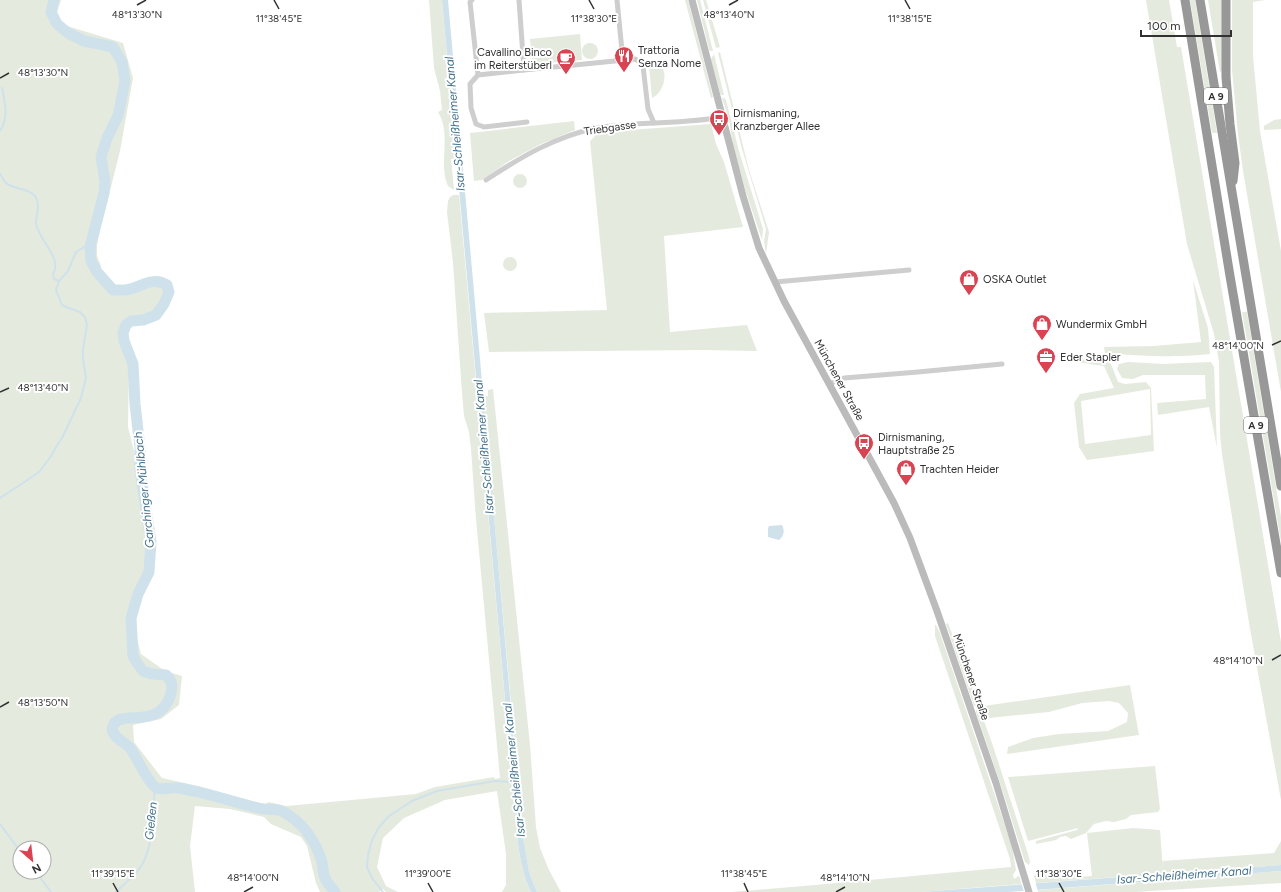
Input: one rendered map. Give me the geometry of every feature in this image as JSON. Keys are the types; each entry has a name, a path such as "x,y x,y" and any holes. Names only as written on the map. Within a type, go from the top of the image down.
{"highway":[{"name":"A 9","path":"1185,0 1230,276 1281,573"},
{"name":"A 9","path":"1200,0 1281,486"},
{"path":"1226,0 1226,77 1235,163 1232,192"}],"main road":[{"name":"Münchener Straße","path":"692,0 749,217 759,248 778,282 796,324 902,520 919,561 998,790 1026,878 1029,892"}],"street":[{"path":"472,0 470,2 478,75"},
{"path":"519,0 524,70"},
{"path":"617,0 623,61"},
{"path":"527,122 484,127 476,124 471,108 470,84 478,75 635,59 643,66 648,109 654,123"},
{"name":"Triebgasse","path":"486,180 510,164 543,146 580,132 598,128 722,117"},
{"path":"778,282 909,270"},
{"path":"829,384 844,378 1002,364"}],"shaded area":[{"path":"0,0 61,0 54,22 123,43 133,78 120,151 99,235 97,256 101,266 101,276 105,287 113,293 154,284 161,285 165,292 162,302 152,314 125,320 119,330 129,366 128,427 150,515 150,572 131,616 141,654 165,671 182,676 179,705 161,719 133,725 134,742 162,778 198,786 257,803 266,804 268,802 287,806 416,794 435,787 494,777 495,779 500,778 471,449 469,432 464,416 453,263 447,212 450,197 453,195 459,195 517,834 520,858 526,881 531,892 502,892 506,885 506,854 497,791 445,800 404,818 383,838 377,867 386,886 398,892 386,892 383,889 379,892 320,892 316,883 307,846 301,837 271,824 264,817 230,809 195,806 190,846 195,892 0,892"},
{"path":"429,0 442,0 456,159 451,159 454,190 448,186 445,177 445,139 442,121 438,112 442,110 440,91 434,68"},
{"path":"685,0 688,0 713,97 711,98"},
{"path":"697,0 700,0 713,51 710,51 709,49"},
{"path":"703,0 706,0 720,47 716,48"},
{"path":"1146,0 1169,0 1177,47 1181,47 1281,642 1281,800 1249,623 1222,454 1220,434 1219,362 1214,334 1187,244"},
{"path":"1190,0 1195,0 1217,133 1212,133"},
{"path":"1208,0 1222,0 1222,71 1220,72"},
{"path":"1232,0 1265,0 1253,2 1253,56 1260,131 1281,251 1281,392 1238,134 1232,70"},
{"path":"580,34 582,60 536,64 532,61 530,39"},
{"path":"590,43 596,45 598,51 596,57 590,59 584,57 582,51 584,45"},
{"path":"720,52 749,170 769,232 766,254 764,241 766,229 742,149 718,53"},
{"path":"714,54 724,95 721,95 720,93 711,59"},
{"path":"650,63 657,63 664,71 661,90 652,98 649,65"},
{"path":"722,98 726,100 739,151 763,229 762,240 746,192 733,145 729,119"},
{"path":"1281,119 1281,129 1264,130 1264,126 1274,120"},
{"path":"574,121 575,130 541,144 509,161 482,180 474,181 470,133"},
{"path":"711,124 743,227 664,236 670,332 747,325 757,351 702,350 489,352 484,313 607,310 590,141 596,135 616,131"},
{"path":"520,174 525,176 527,181 525,186 520,188 515,186 513,181 515,176"},
{"path":"510,257 515,259 517,264 515,269 510,271 505,269 503,264 505,259"},
{"path":"1193,280 1208,328 1210,354 1158,356 1105,353 1104,347 1154,346 1201,342"},
{"path":"1242,312 1247,312 1281,517 1281,542"},
{"path":"1076,359 1108,362 1111,364 1118,382 1125,384 1146,382 1151,388 1154,451 1087,460 1079,447 1074,403 1080,394 1114,388 1104,366 1076,362","holes":["1150,389 1151,435 1085,444 1081,401"]},
{"path":"1128,362 1163,364 1211,362 1214,367 1217,448 1209,407 1158,415 1157,403 1206,399 1205,375 1143,375 1133,379 1122,378 1117,369 1119,364"},
{"path":"493,389 530,745 536,827 540,848 549,870 561,892 537,892 529,872 524,845 483,397 488,396 488,390"},
{"path":"948,623 979,706 974,706 946,624"},
{"path":"935,625 940,633 1012,846 1016,870 1013,875 1014,879 1018,876 1020,877 1021,884 920,892 732,892 1011,867 1010,859 935,636"},
{"path":"1130,685 1139,735 1007,754 1008,747 1033,738 1059,734 1108,731 1127,722 1128,713 1119,703 1109,701 1082,703 1049,712 989,718 984,706"},
{"path":"976,710 980,710 993,746 1028,854 1030,862 1029,865 1025,862"},
{"path":"1155,766 1160,809 1158,812 1131,815 1126,819 1114,822 1106,821 1094,824 1086,833 1071,839 1066,836 1060,837 1056,840 1036,844 1036,841 1077,830 1078,828 1028,841 1008,777"},
{"path":"1133,828 1160,830 1162,861 1274,853 1281,841 1281,865 1036,883 1034,876 1042,870 1056,870 1060,877 1066,877 1068,870 1072,870 1075,877 1092,876 1087,833"},
{"path":"1281,871 1281,883 1135,892 1038,892 1038,890"}],"water":[{"name":"Isar-Schleißheimer Kanal","path":"442,0 448,0 522,831 529,872 537,892 531,892 526,881 520,858 517,834"},
{"path":"782,525 784,533 779,540 768,537 769,526"},
{"name":"Isar-Schleißheimer Kanal","path":"1281,865 1281,871 1009,892 920,892"}],"pier":[{"path":"1035,881 1038,892 1024,892 1021,882"}],"waterway":[{"name":"Garchinger Mühlbach","path":"54,0 51,12 57,24 68,33 84,41 113,47 122,62 125,81 118,116 107,138 101,157 105,181 104,193 90,247 91,261 97,272 113,290 132,289 147,283 157,282 167,285 169,292 164,304 156,315 143,320 131,321 126,325 123,333 124,341 133,364 135,404 140,448 140,469 151,542 149,572 138,594 131,618 133,656 143,671 152,674 166,675 172,683 172,690 166,705 159,712 150,716 117,721 112,730 115,736 130,748 151,783 157,788 178,788 199,792 258,808 278,810 296,820 306,830 317,848 322,862 325,878 335,892"},
{"path":"0,131 5,121 5,104 2,88"},
{"path":"0,174 8,185 28,191 37,199 38,210 36,223 41,236 53,255 55,262 53,274 54,279 59,281"},
{"path":"0,498 39,472 63,436 81,398 86,378 83,349 87,325 85,317 80,312 62,305 56,290 59,281 68,271 76,252 84,247 90,247"},
{"name":"Isar-Schleißheimer Kanal","path":"383,892 372,878 367,867 368,855 372,840 379,827 389,816 412,801 437,791 495,781 513,782"},
{"name":"Gießen","path":"116,892 138,871 145,860 152,829 155,787"},
{"path":"0,824 12,840"},
{"path":"42,880 51,892"}],"place":[{"name":"Trattoria Senza Nome","path":"624,73"},
{"name":"Cavallino Binco im Reiterstüberl","path":"566,75"},
{"name":"Dirnismaning, Kranzberger Allee","path":"719,136"},
{"name":"OSKA Outlet","path":"969,296"},
{"name":"Wundermix GmbH","path":"1042,341"},
{"name":"Eder Stapler","path":"1046,374"},
{"name":"Dirnismaning, Hauptstraße 25","path":"864,460"},
{"name":"Trachten Heider","path":"906,486"}]}
